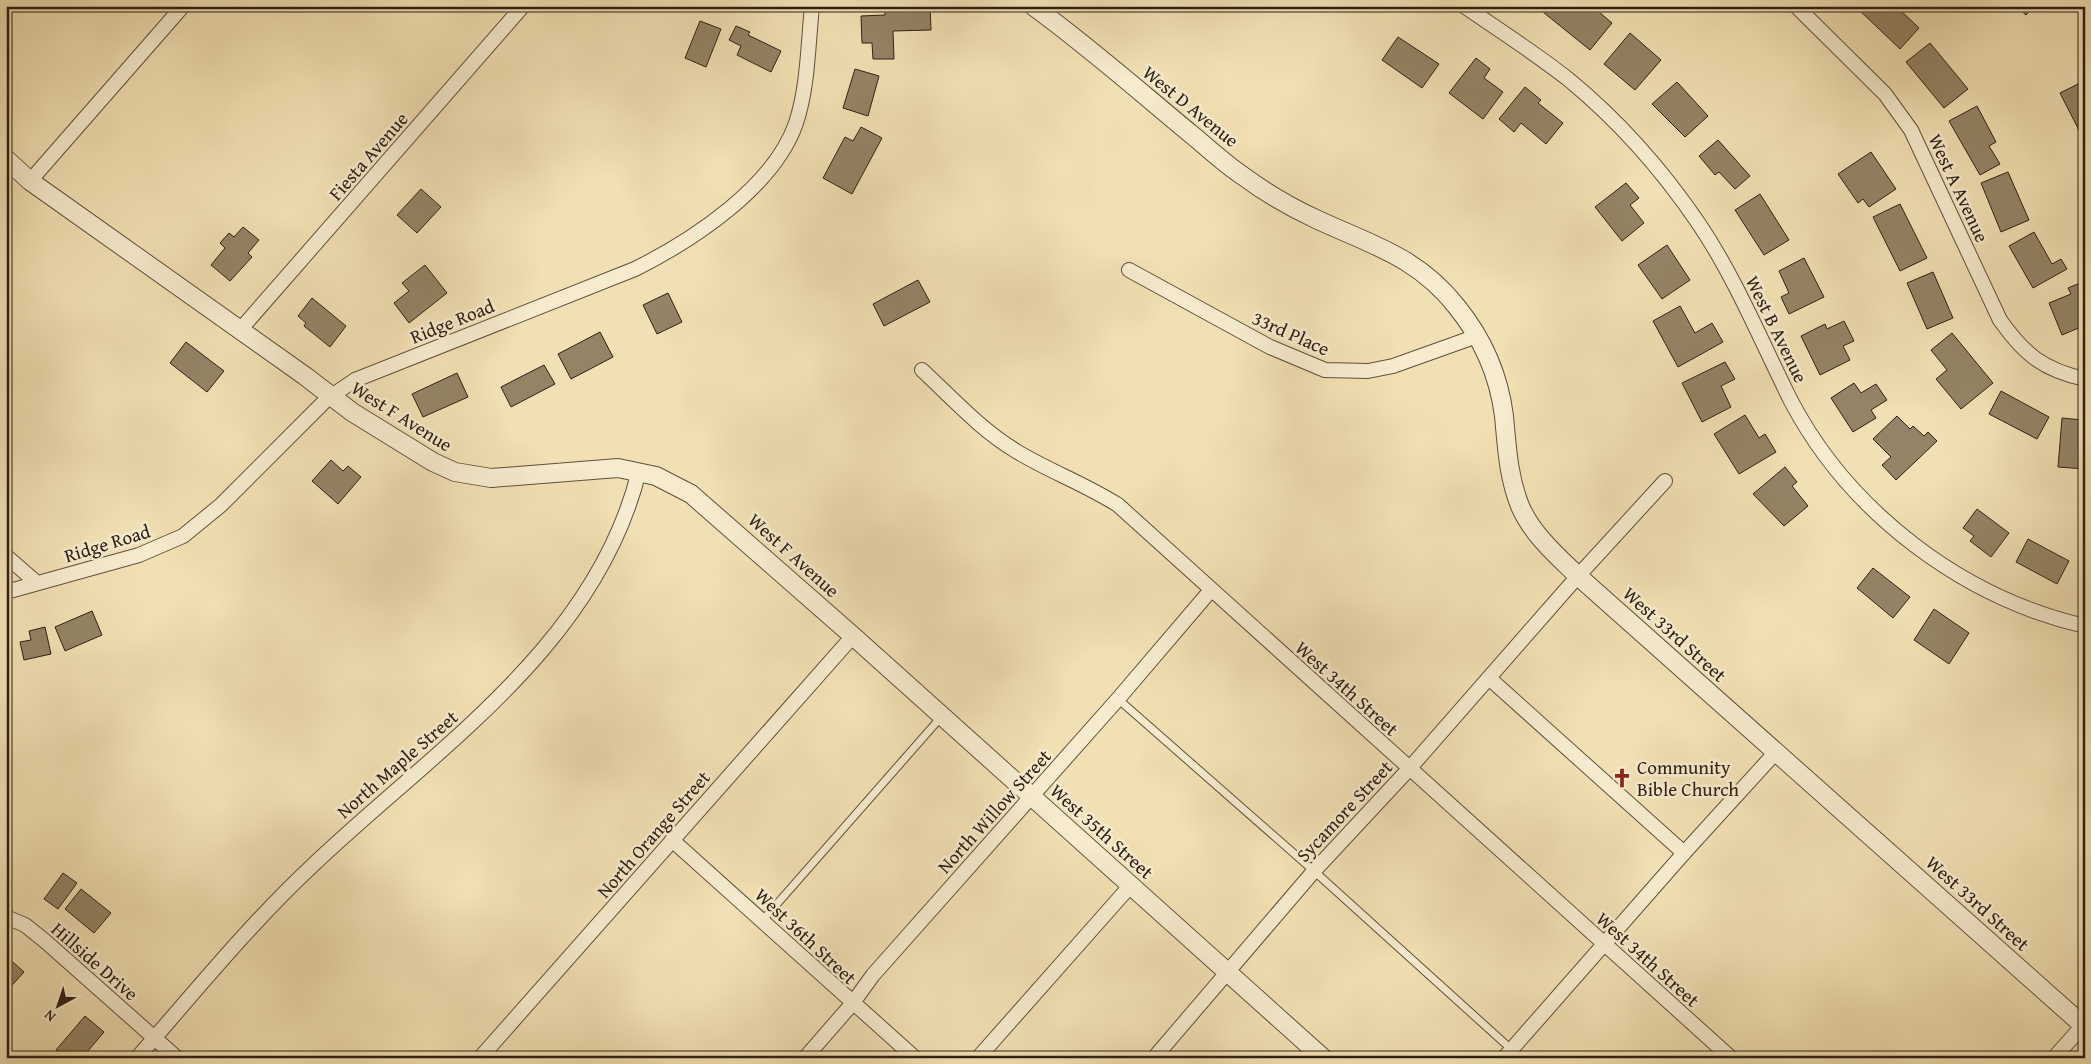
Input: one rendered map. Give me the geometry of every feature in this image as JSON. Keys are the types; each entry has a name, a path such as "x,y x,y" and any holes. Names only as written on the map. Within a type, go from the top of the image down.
{"street":[{"path":"30,181 182,6"},
{"name":"Fiesta Avenue","path":"240,330 523,6"},
{"name":"Ridge Road","path":"6,592 139,554 183,536 221,505 332,397 355,380 635,269 672,248 751,191 769,172 784,150 796,123 803,99 812,6"},
{"name":"West D Avenue","path":"1033,6 1242,176 1281,201 1330,225"},
{"name":"West B Avenue","path":"1464,6 1568,80 1641,150 1667,180 1718,254 1792,402 1810,433 1858,493 1894,528 1935,560 1974,585 2010,603 2050,618 2085,626"},
{"name":"West A Avenue","path":"1796,6 1885,94 1906,123 1924,155 2000,320 2017,344 2050,368 2085,379"},
{"name":"West F Avenue","path":"6,159 30,181 386,436 455,472 491,478 595,468 618,468 639,471 669,481 691,494 853,636"},
{"name":"West 33rd Street","path":"1330,225 1395,253 1418,269 1456,306 1478,336 1495,379 1504,414 1511,480 1520,507 1533,528 1578,576 2084,1025"},
{"name":"33rd Place","path":"1129,270 1270,347 1325,370 1368,371 1393,366 1478,336"},
{"name":"West 34th Street","path":"922,370 983,428 1014,450 1098,492 1118,505 1731,1058"},
{"name":"North Maple Street","path":"137,1058 256,924 310,868 484,712 524,673 560,630 606,558 632,500 639,471"},
{"name":"Sycamore Street","path":"1154,1058 1314,871 1409,769 1578,576 1665,481"},
{"path":"6,556 37,584"},
{"name":"North Willow Street","path":"805,1058 852,1004 873,975 1032,797 1211,590"},
{"name":"West 35th Street","path":"853,636 1323,1058"},
{"name":"North Orange Street","path":"480,1058 853,636"},
{"path":"1489,678 1684,853"},
{"path":"1512,1055 1603,944 1776,752"},
{"name":"West 36th Street","path":"672,840 914,1058"},
{"path":"978,1058 1130,885"},
{"name":"Hillside Drive","path":"6,917 25,925 45,941 177,1058"},
{"path":"2054,1058 2084,1025"}],"lane":[{"path":"1118,699 1314,871 1512,1055"},
{"path":"762,921 942,716"}],"building":[{"path":"930,6 931,30 893,31 894,59 873,59 872,43 862,43 861,16 885,15 885,7"},
{"path":"1548,6 1592,6 1612,23 1590,50 1543,12"},
{"path":"1859,6 1896,6 1919,28 1900,49 1857,8"},
{"path":"2016,6 2034,6 2026,15"},
{"path":"700,21 721,29 706,67 685,58"},
{"path":"736,26 750,32 748,35 781,51 771,72 737,55 741,46 729,40"},
{"path":"1630,33 1661,60 1635,90 1604,64"},
{"path":"1398,37 1439,64 1422,88 1382,60"},
{"path":"1930,43 1968,89 1944,108 1906,62"},
{"path":"1476,58 1490,69 1484,78 1503,92 1483,119 1449,93"},
{"path":"855,69 879,76 868,116 843,108"},
{"path":"1677,82 1708,116 1685,137 1652,104"},
{"path":"2085,82 2085,142 2060,93"},
{"path":"1525,87 1541,100 1538,103 1563,123 1546,144 1521,123 1514,132 1499,119"},
{"path":"1977,106 1996,142 1989,146 2000,164 1980,175 1949,121"},
{"path":"861,127 882,138 852,194 823,178 845,137 853,141"},
{"path":"1718,140 1750,176 1735,189 1719,172 1715,175 1699,156"},
{"path":"1871,152 1896,189 1869,207 1863,199 1858,203 1838,174"},
{"path":"2008,172 2029,220 2001,232 1981,183"},
{"path":"1626,183 1639,198 1630,205 1644,223 1622,241 1595,207"},
{"path":"421,189 441,207 417,233 397,215"},
{"path":"1760,194 1789,240 1764,255 1735,210"},
{"path":"1900,204 1927,258 1900,271 1873,217"},
{"path":"243,227 259,240 248,253 252,257 230,281 211,265 225,248 220,243 229,233 234,237"},
{"path":"2034,232 2052,264 2061,259 2067,269 2033,288 2009,246"},
{"path":"1667,245 1690,280 1662,299 1638,265"},
{"path":"1804,258 1824,297 1789,314 1781,297 1789,293 1779,271"},
{"path":"425,265 447,293 409,323 394,303 409,291 402,283"},
{"path":"1933,272 1953,318 1927,329 1907,283"},
{"path":"918,280 930,302 884,326 873,304"},
{"path":"2085,281 2085,336 2081,327 2062,335 2049,303 2071,294 2068,288"},
{"path":"668,293 682,322 657,334 643,305"},
{"path":"312,298 346,326 330,347 304,326 306,323 298,316"},
{"path":"1680,306 1695,333 1712,323 1723,342 1678,367 1653,321"},
{"path":"1844,321 1854,341 1843,346 1850,360 1820,375 1801,336 1825,324 1827,329"},
{"path":"600,332 613,357 571,379 558,354"},
{"path":"1952,333 1993,383 1961,409 1936,379 1947,370 1931,350"},
{"path":"186,342 224,371 207,392 170,363"},
{"path":"1725,362 1735,379 1721,386 1731,407 1702,422 1682,383"},
{"path":"544,365 555,384 511,407 501,387"},
{"path":"457,373 468,397 423,417 412,394"},
{"path":"1854,383 1861,393 1876,384 1887,400 1871,410 1876,418 1853,432 1831,398"},
{"path":"2001,391 2049,417 2037,439 1989,414"},
{"path":"1745,415 1759,438 1765,434 1776,452 1739,474 1714,434"},
{"path":"1897,416 1910,429 1913,426 1924,436 1928,432 1937,441 1896,480 1882,465 1891,457 1873,439"},
{"path":"2062,418 2083,420 2081,441 2085,442 2085,469 2058,467"},
{"path":"331,460 343,471 348,466 361,477 338,504 312,481"},
{"path":"1785,467 1797,482 1792,486 1808,506 1784,526 1753,494"},
{"path":"1977,509 2009,533 1991,557 1970,541 1974,536 1963,528"},
{"path":"2028,539 2069,561 2057,584 2016,562"},
{"path":"1873,568 1910,597 1893,618 1857,588"},
{"path":"1934,609 1969,633 1949,664 1914,640"},
{"path":"92,611 102,635 65,651 55,627"},
{"path":"45,627 51,654 24,660 20,642 31,640 29,631"},
{"path":"63,873 77,883 58,909 44,899"},
{"path":"81,889 111,913 94,933 65,909"},
{"path":"6,956 24,972 6,992"},
{"path":"85,1016 104,1032 82,1058 64,1058 56,1050"}],"place":[{"name":"Community Bible Church","path":"1622,778"}]}
